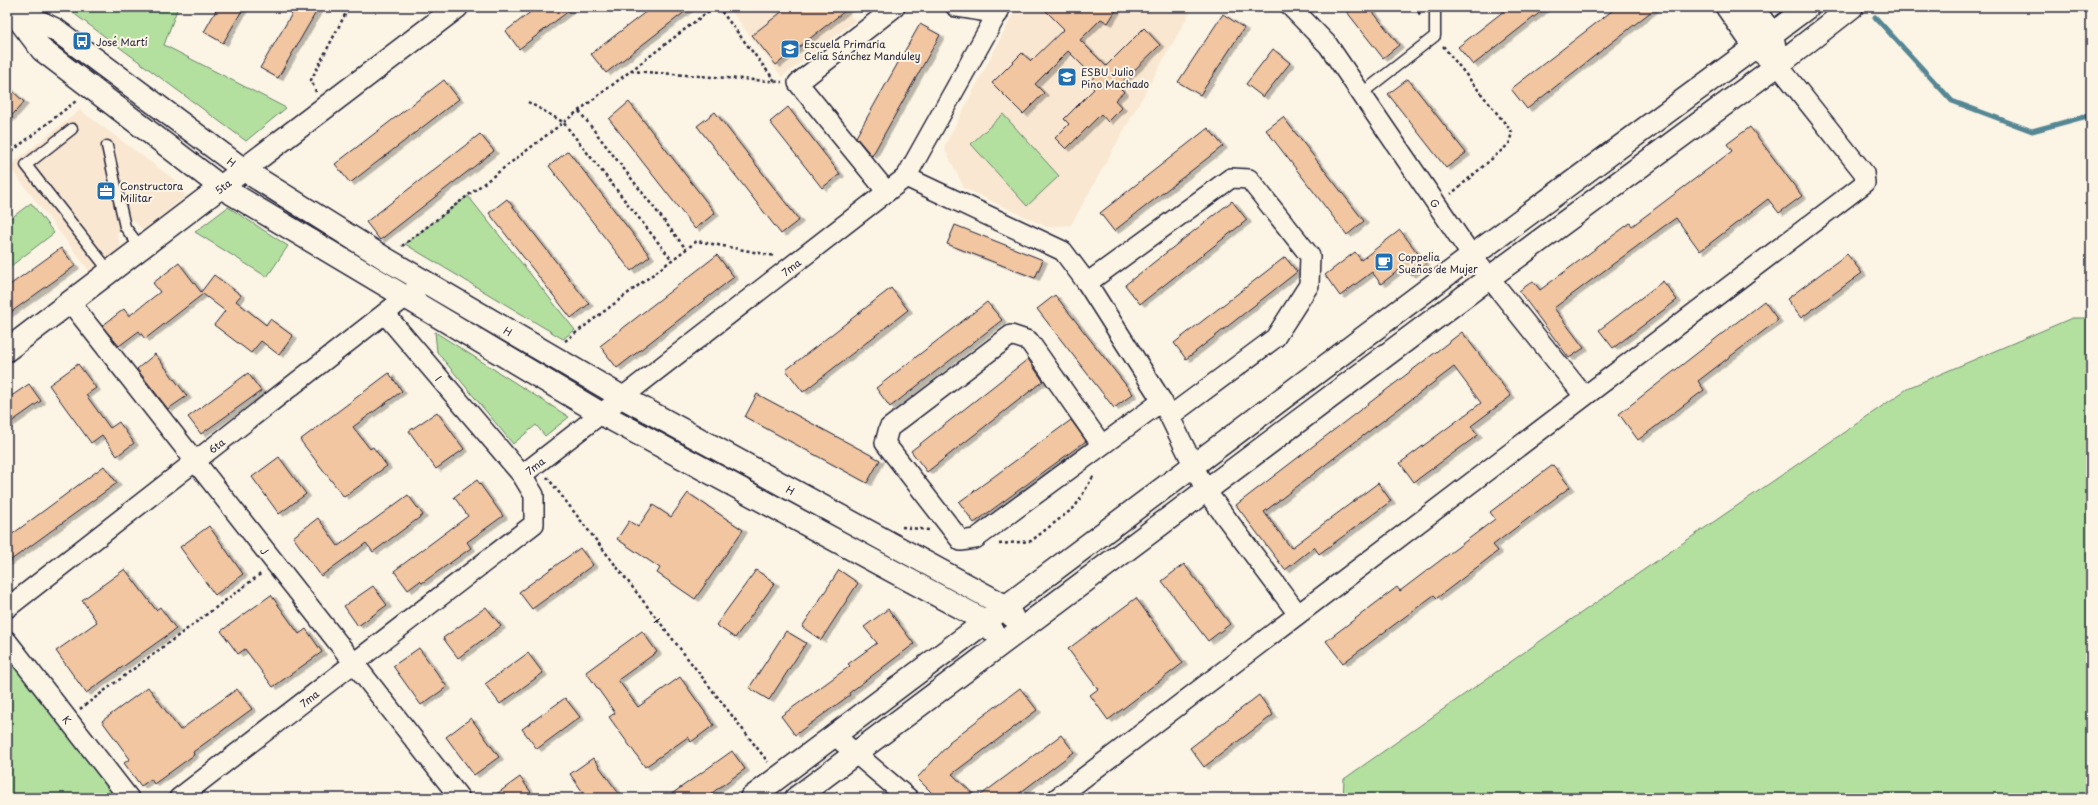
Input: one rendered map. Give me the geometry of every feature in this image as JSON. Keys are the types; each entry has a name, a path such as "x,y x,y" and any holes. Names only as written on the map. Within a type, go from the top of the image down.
{"street":[{"name":"H","path":"10,7 42,50 91,89 222,187 405,298 600,413 985,621 1002,643"},
{"name":"H","path":"10,7 56,30 244,170 386,259 622,396 1005,606 1021,628"},
{"name":"5ta","path":"7,350 457,7"},
{"path":"887,192 798,83 895,7"},
{"path":"956,7 1000,10"},
{"name":"G","path":"1291,7 1328,45 1472,256 1584,396"},
{"path":"1727,7 1764,41"},
{"path":"1057,798 1865,182 1864,173 1778,65 1764,41 1752,7"},
{"path":"751,798 1472,256 1808,7"},
{"name":"7ma","path":"522,475 906,177 1000,10"},
{"path":"796,798 1489,278 1778,65 1848,10"},
{"path":"906,177 1063,251 1087,283 1166,408 1206,491 1298,614"},
{"path":"1087,283 1232,178 1249,179 1310,256 1309,285 1275,338 1166,408 1101,444 975,539 961,541 885,443 889,428 1012,335 1029,341 1101,444"},
{"name":"6ta","path":"7,608 425,282"},
{"name":"J","path":"70,302 352,663 460,798"},
{"name":"I","path":"385,314 522,475 534,495 534,524"},
{"name":"7ma","path":"179,798 534,524"},
{"name":"K","path":"7,641 129,798"},
{"path":"834,735 908,798"}],"lane":[{"path":"1361,94 1435,36 1435,7"},
{"path":"72,129 26,165 110,272"},
{"path":"107,146 125,227 141,248"}],"path":[{"path":"323,110 311,80 349,7"},
{"path":"386,259 714,7"},
{"path":"718,7 776,82"},
{"path":"1435,36 1512,132 1509,144 1437,206"},
{"path":"630,71 798,83"},
{"path":"7,155 91,89"},
{"path":"528,102 563,122 672,260"},
{"path":"579,110 686,249"},
{"path":"548,354 697,241 799,260"},
{"name":"I","path":"536,463 779,777"},
{"path":"67,718 275,564"}],"shaded area":[{"name":"Escuela Primaria Celia Sánchez Manduley","path":"728,7 855,7 849,12 855,21 782,77"},
{"name":"ESBU Julio Pino Machado","path":"1017,7 1193,7 1071,225 1047,227 964,188 944,147"},
{"name":"Constructora Militar","path":"80,110 183,186 185,197 143,230 133,220 117,234 121,247 90,272 9,166"}],"green space":[{"path":"65,7 178,7 164,45 286,108 246,141"},
{"path":"1003,114 1059,176 1027,206 971,144"},
{"path":"468,196 575,330 563,339 405,244"},
{"path":"31,203 54,233 7,269 7,221"},
{"path":"228,207 288,246 267,277 195,232"},
{"path":"2072,318 2091,318 2091,798 1343,798 1344,779 1546,637 1910,387"},
{"path":"435,332 569,417 545,436 536,425 513,444 437,352"},
{"path":"7,655 120,798 7,798"}],"building":[{"path":"218,7 244,7 223,43 204,32"},
{"path":"296,7 319,7 278,78 260,68"},
{"path":"537,7 574,7 519,49 506,31"},
{"path":"652,7 691,7 606,73 591,54"},
{"path":"788,7 850,7 776,65 752,35"},
{"path":"1042,7 1118,7 1108,23 1101,19 1080,40 1106,66 1144,28 1160,45 1118,86 1124,92 1115,100 1122,108 1108,122 1101,114 1066,149 1055,138 1069,124 1064,119 1094,89 1088,83 1094,77 1068,51 1035,84 1044,93 1023,114 992,83 1022,53 1031,61 1064,29"},
{"path":"1343,7 1369,7 1399,45 1383,58"},
{"path":"1509,7 1547,7 1473,65 1458,47"},
{"path":"1617,7 1657,7 1527,109 1511,89"},
{"path":"1223,14 1244,28 1200,95 1178,82"},
{"path":"920,24 940,35 872,156 856,137"},
{"path":"1273,49 1290,63 1263,97 1246,84"},
{"path":"1408,79 1466,153 1446,168 1388,94"},
{"path":"444,80 459,99 350,183 335,164"},
{"path":"7,86 24,102 7,121"},
{"path":"629,102 715,213 695,229 609,119"},
{"path":"788,107 840,174 822,188 770,122"},
{"path":"715,112 799,220 781,234 697,126"},
{"path":"1283,117 1364,221 1347,235 1266,130"},
{"path":"1750,127 1802,196 1779,213 1768,199 1700,251 1676,218 1663,227 1554,308 1584,348 1569,358 1519,291 1533,281 1540,290 1630,223 1632,226 1732,151 1727,144"},
{"path":"1208,128 1223,146 1114,231 1100,213"},
{"path":"480,134 494,151 380,240 366,222"},
{"path":"568,151 650,256 631,271 549,166"},
{"path":"507,199 589,304 571,318 489,213"},
{"path":"1232,201 1247,220 1140,304 1125,285"},
{"path":"955,225 1043,260 1035,278 947,244"},
{"name":"Coppelia Sueños de Mujer","path":"1400,230 1426,264 1411,275 1404,266 1381,284 1372,272 1340,296 1325,275 1355,252 1361,260"},
{"path":"61,248 75,266 7,315 7,287"},
{"path":"1847,254 1862,273 1801,318 1787,299"},
{"path":"717,255 734,277 617,368 600,346"},
{"path":"1285,257 1297,272 1186,359 1174,343"},
{"path":"179,263 201,292 214,275 241,295 236,301 266,325 270,319 293,336 279,355 261,341 251,353 214,325 225,311 203,294 145,339 139,331 119,346 102,326 124,309 129,316 160,292 153,283"},
{"path":"1663,281 1677,300 1613,348 1599,330"},
{"path":"891,288 908,310 803,392 786,370"},
{"path":"1055,295 1133,394 1114,408 1037,309"},
{"path":"1764,301 1778,320 1698,381 1704,390 1638,440 1619,414"},
{"path":"987,302 1002,320 890,407 876,388"},
{"path":"1462,332 1511,396 1471,426 1478,435 1414,482 1400,463 1481,403 1454,367 1347,448 1264,512 1291,548 1378,483 1391,501 1319,554 1314,547 1285,570 1236,505"},
{"path":"155,354 187,396 168,409 137,369"},
{"path":"1028,359 1043,381 927,472 911,451"},
{"path":"78,364 96,388 86,395 110,428 119,422 134,443 117,456 102,435 91,443 49,385"},
{"path":"248,373 261,391 201,434 188,417"},
{"path":"389,373 402,391 353,427 370,449 373,447 387,466 344,497 300,440"},
{"path":"29,384 41,401 7,425 7,399"},
{"path":"757,394 880,460 867,483 745,417"},
{"path":"437,412 464,449 436,469 409,431"},
{"path":"1071,420 1086,441 974,523 959,502"},
{"path":"279,457 306,494 279,514 252,477"},
{"path":"1553,465 1570,487 1493,545 1498,551 1437,598 1434,595 1343,663 1326,641 1397,587 1400,591 1495,519 1490,512"},
{"path":"104,466 117,483 7,563 7,538"},
{"path":"477,480 503,516 467,542 471,548 422,583 420,581 408,590 394,571 468,516 454,497"},
{"path":"688,493 743,530 695,599 657,573 660,568 617,539 629,521 638,527 653,505 671,517"},
{"path":"408,495 423,515 373,552 366,543 321,576 293,537 318,518 338,546"},
{"path":"209,526 243,574 215,595 180,547"},
{"path":"580,548 593,565 532,609 519,592"},
{"path":"1184,564 1230,624 1208,641 1162,581"},
{"path":"125,569 156,610 160,607 176,629 86,693 56,651 97,622 82,600"},
{"path":"756,570 775,583 735,638 716,625"},
{"path":"839,570 858,583 821,640 802,627"},
{"path":"373,586 387,605 358,626 344,606"},
{"path":"271,595 299,634 306,629 322,652 273,687 245,649 238,654 221,631"},
{"path":"1136,598 1183,663 1108,720 1090,695 1098,689 1068,649"},
{"path":"486,607 501,626 458,658 443,638"},
{"path":"888,609 914,644 849,693 850,695 795,735 781,716 850,666 848,664 877,643 864,627"},
{"path":"642,631 657,652 618,680 638,707 680,677 714,725 691,742 688,737 645,767 609,717 615,713 586,672"},
{"path":"786,631 806,643 769,700 749,688"},
{"path":"419,648 447,687 421,705 393,666"},
{"path":"528,653 543,673 500,704 485,684"},
{"path":"148,687 180,730 237,689 252,709 193,752 194,755 154,784 151,779 141,786 124,763 130,759 102,721"},
{"path":"1020,688 1037,710 952,774 977,798 937,798 917,778 950,743 949,742"},
{"path":"1259,695 1273,715 1204,767 1190,748"},
{"path":"565,698 580,717 537,749 522,729"},
{"path":"471,718 499,757 474,775 446,737"},
{"path":"1061,735 1074,752 1013,798 977,798"},
{"path":"732,751 745,769 705,798 666,798"},
{"path":"593,758 622,798 587,798 570,774"},
{"path":"520,777 535,798 491,798"}],"waterway":[{"path":"1875,17 1952,101 2032,131 2091,115"}],"place":[{"name":"José Martí","path":"82,41"},
{"name":"Escuela Primaria Celia Sánchez Manduley","path":"790,49"},
{"name":"ESBU Julio Pino Machado","path":"1067,77"},
{"name":"Constructora Militar","path":"106,191"},
{"name":"Coppelia Sueños de Mujer","path":"1384,262"}]}
